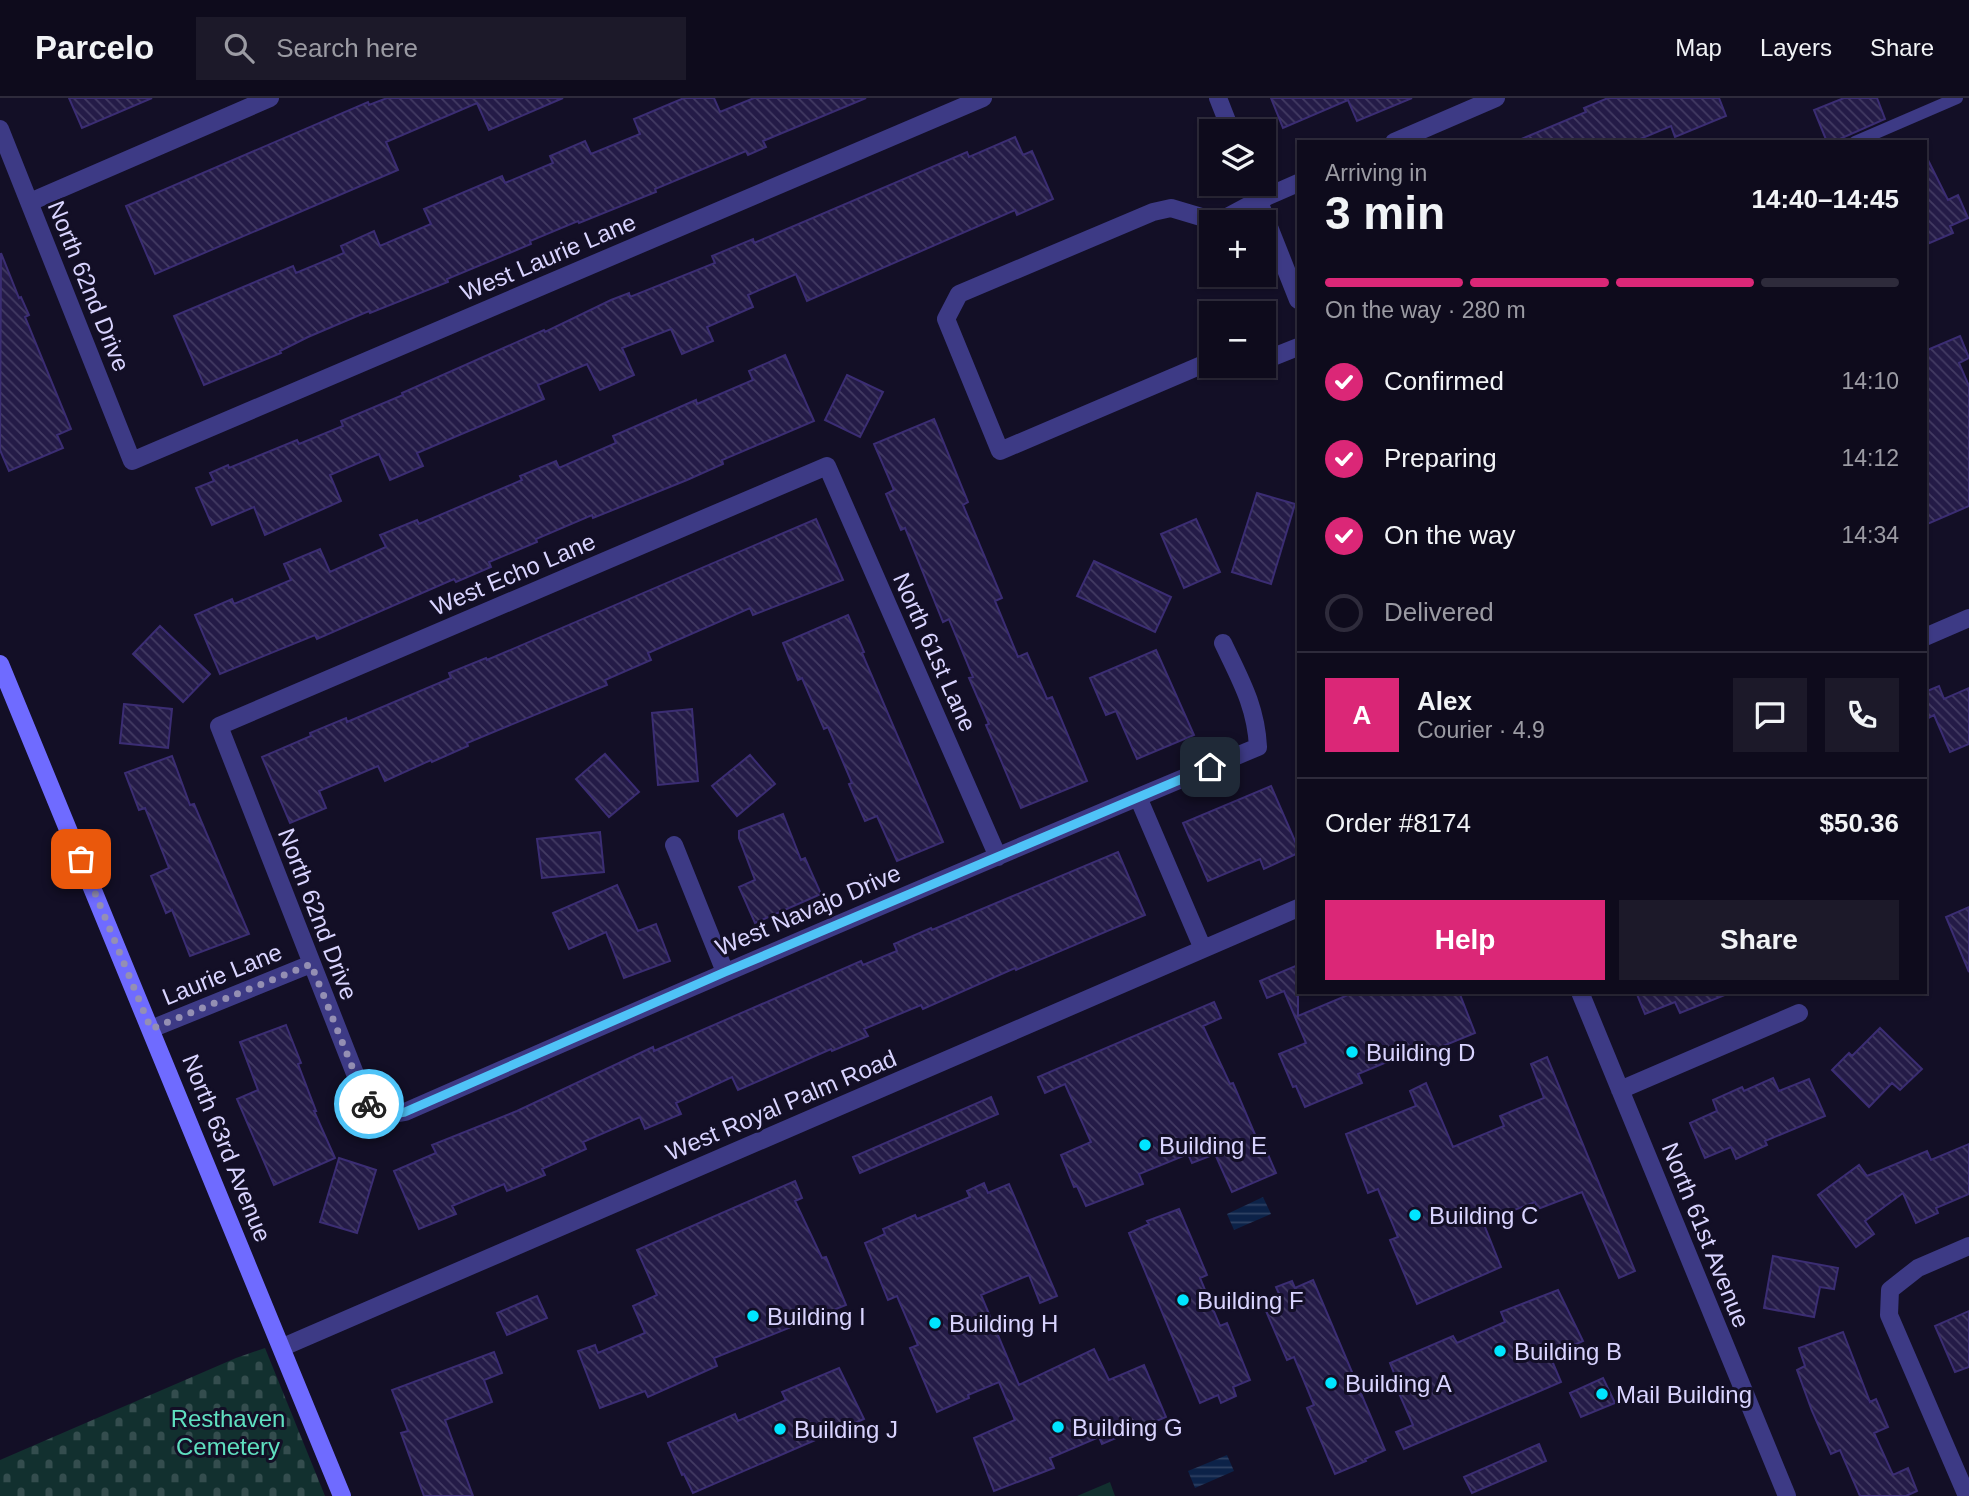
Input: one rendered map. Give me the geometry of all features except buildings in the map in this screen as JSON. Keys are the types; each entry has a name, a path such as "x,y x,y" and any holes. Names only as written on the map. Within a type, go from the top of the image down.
{"street":[{"path":"30,202 270,98"},
{"name":"West Laurie Lane","path":"132,461 983,98"},
{"path":"1218,98 1226,119"},
{"path":"1399,140 1496,98"},
{"name":"North 62nd Drive","path":"0,129 132,461"},
{"path":"1276,188 1297,183"},
{"path":"1199,366 1000,451 946,319 959,295 1153,212 1171,208 1218,222 1250,196"},
{"path":"1257,196 1297,297"},
{"path":"1276,356 1297,347"},
{"name":"West Echo Lane","path":"219,726 827,466"},
{"name":"North 61st Lane","path":"827,466 998,857"},
{"path":"1927,635 1969,618"},
{"name":"West Navajo Drive","path":"377,1117 405,1112 725,972 1258,747 1257,724 1250,699 1223,643"},
{"name":"North 63rd Avenue","path":"0,664 342,1496"},
{"name":"North 62nd Drive","path":"219,726 363,1094 377,1117"},
{"path":"1139,797 1203,950"},
{"path":"674,845 725,972"},
{"name":"West Royal Palm Road","path":"283,1347 1297,908"},
{"name":"Laurie Lane","path":"151,1029 311,964"},
{"name":"North 61st Avenue","path":"1581,994 1787,1496"},
{"path":"1620,1090 1799,1013"},
{"path":"1968,1496 1889,1315 1891,1290 1918,1268 1969,1246"}],"lane":[{"path":"1860,140 1957,98"}],"green space":[{"name":"Resthaven Cemetery","path":"265,1348 325,1496 0,1496 0,1460"},
{"path":"1110,1482 1115,1496 1077,1496"}],"water":[{"path":"1263,1197 1271,1214 1234,1230 1227,1214"},
{"path":"1227,1455 1234,1471 1195,1488 1188,1471"}],"way so far":[{"path":"81,859 151,1029 311,964 369,1104"}],"place":[{"name":"Building D","path":"1352,1052"},
{"name":"Building E","path":"1145,1145"},
{"name":"Building C","path":"1415,1215"},
{"name":"Building F","path":"1183,1300"},
{"name":"Building I","path":"753,1316"},
{"name":"Building H","path":"935,1323"},
{"name":"Building B","path":"1500,1351"},
{"name":"Building A","path":"1331,1383"},
{"name":"Mail Building","path":"1602,1394"},
{"name":"Building G","path":"1058,1427"},
{"name":"Building J","path":"780,1429"}],"route":[{"path":"369,1104 377,1117 405,1112 725,972 1210,767"}]}
